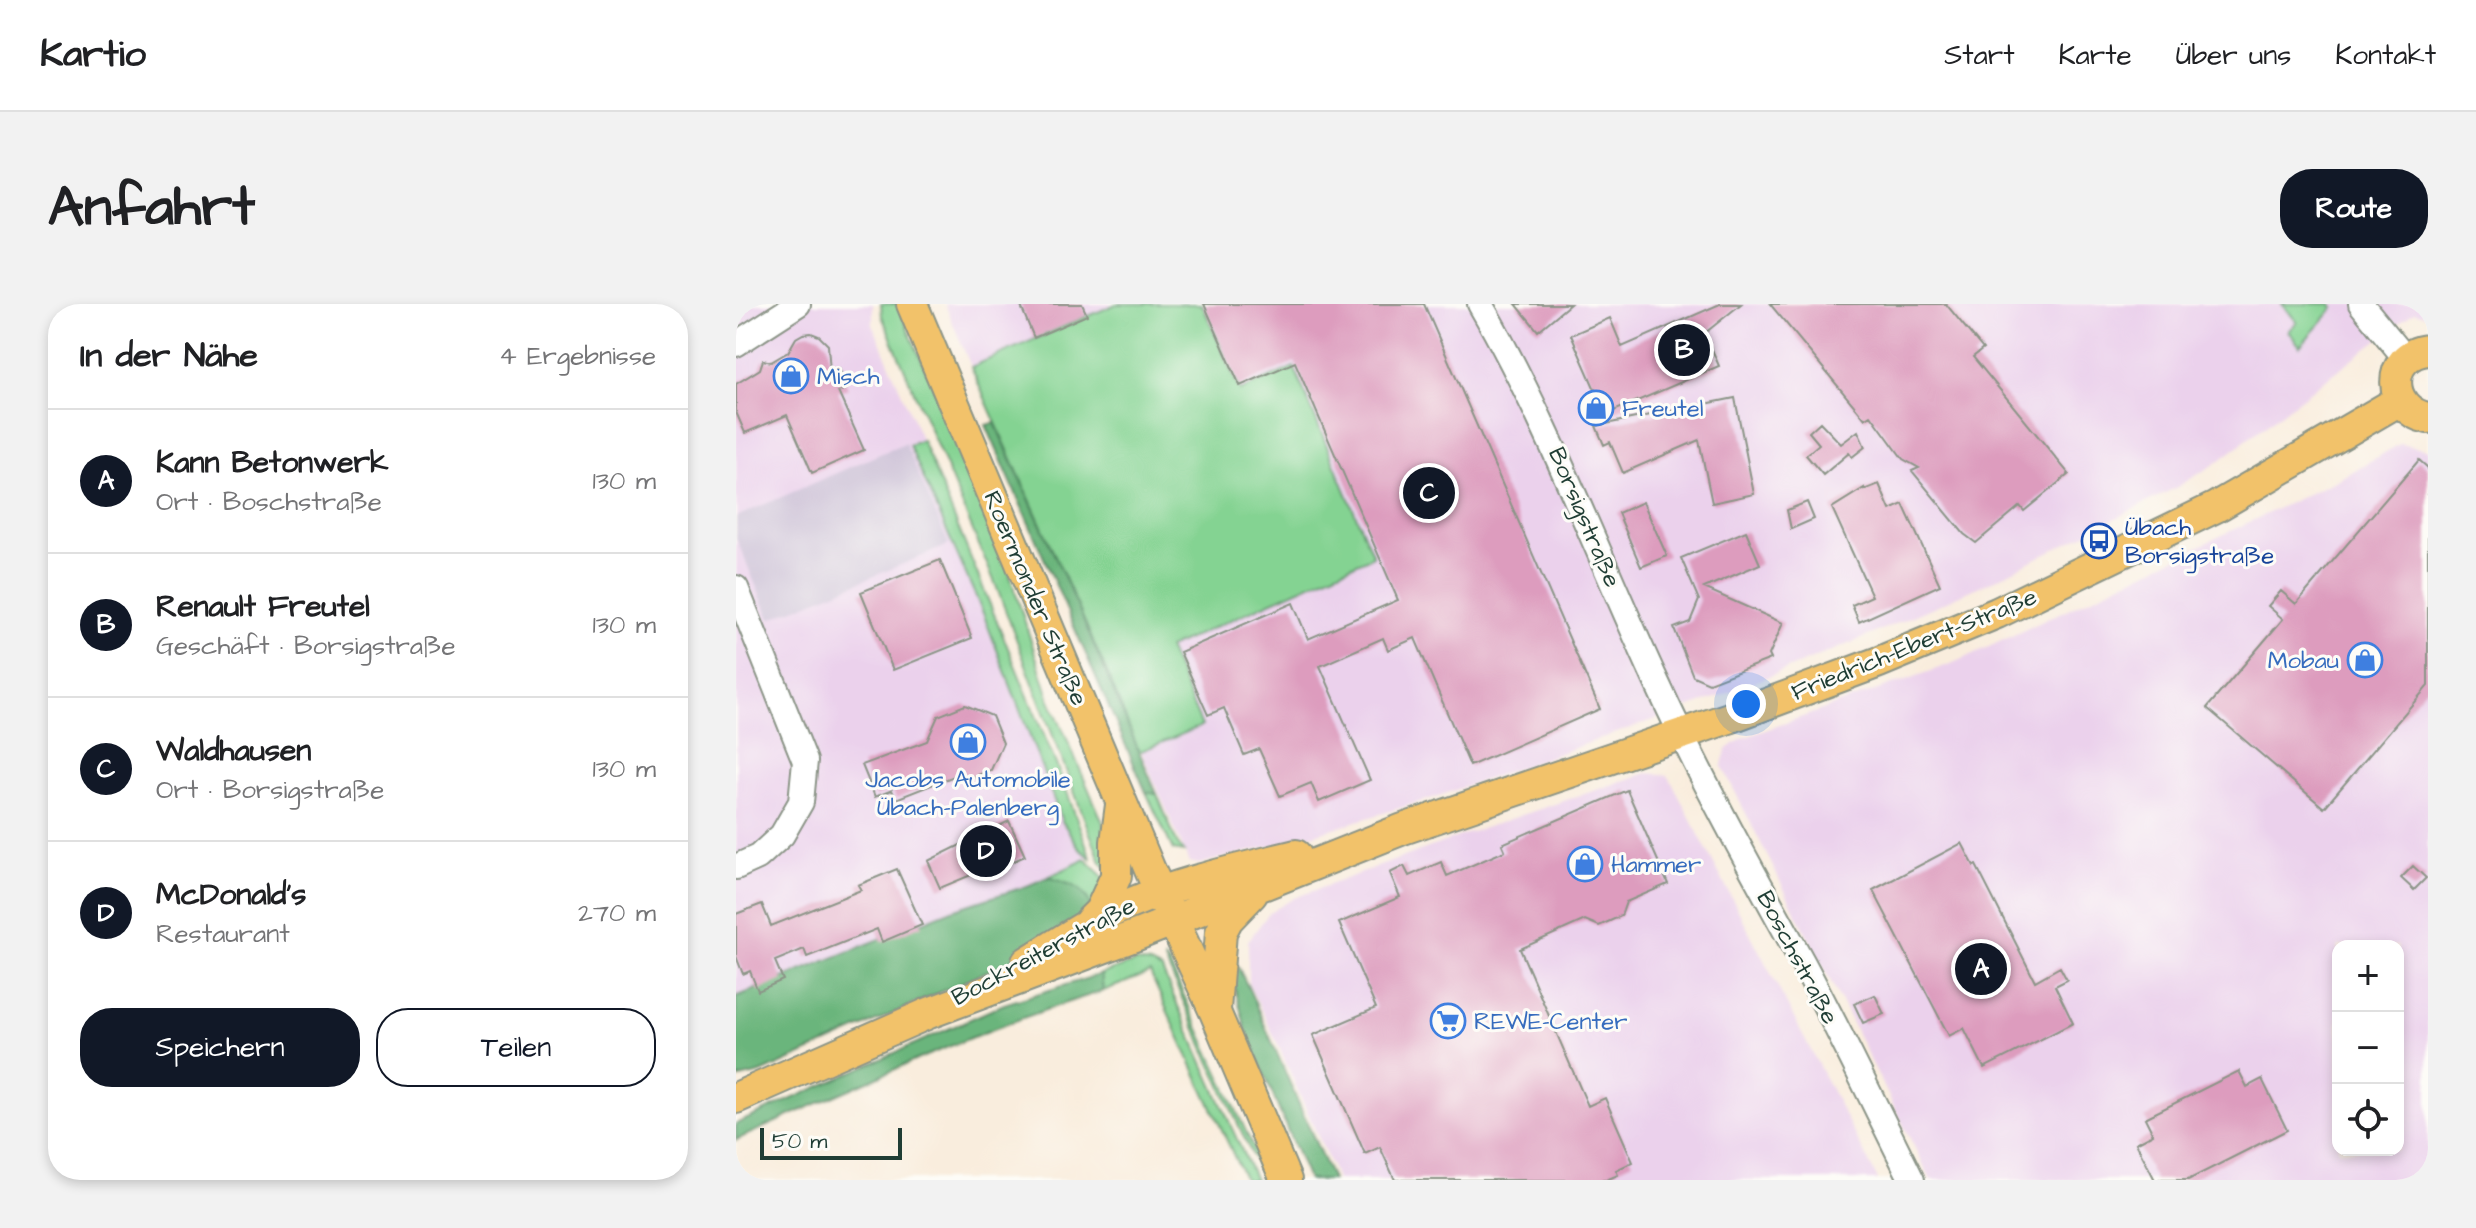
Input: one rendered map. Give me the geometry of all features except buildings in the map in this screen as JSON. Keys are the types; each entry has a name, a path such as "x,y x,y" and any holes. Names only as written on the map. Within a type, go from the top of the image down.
{"main road":[{"name":"Roermonder Straße","path":"912,304 1121,803 1286,1180"},
{"path":"2417,354 2400,367 2396,389 2406,409 2428,418"},
{"name":"Friedrich-Ebert-Straße","path":"1172,921 1403,829 1682,735 1867,666 1997,613 2216,507 2400,400"},
{"path":"1086,926 1100,911 1116,876 1121,803"},
{"name":"Friedrich-Ebert-Straße","path":"1159,892 1403,829"},
{"path":"1215,1012 1221,932 1228,919 1259,887"},
{"name":"Bockreiterstraße","path":"929,1013 957,995 1022,965 1086,926 1159,892"},
{"name":"Bockreiterstraße","path":"744,1092 929,1013 1172,921"}],"street":[{"path":"736,344 798,304"},
{"name":"Borsigstraße","path":"1480,304 1512,359 1548,433 1682,735"},
{"path":"2361,304 2417,354"},
{"path":"736,588 805,761 801,802 782,835 758,857 736,867"},
{"name":"Boschstraße","path":"1682,735 1912,1180"}],"shaded area":[{"path":"736,304 873,304 873,325 998,621 1089,857 1027,886 952,910 795,973 736,1011"},
{"path":"945,304 1116,304 971,367"},
{"path":"1202,304 2428,304 2428,316 2414,312 2215,464 2177,487 1992,581 1721,696 1436,797 1295,840 1199,864 1189,862 1108,675 1373,556 1294,368 1240,391"},
{"path":"905,443 949,545 770,619 736,538 736,517"},
{"path":"2400,444 2428,450 2428,1180 1931,1180 1722,766 1726,750 1743,738 1951,664 2335,481"},
{"path":"1647,773 1668,775 1878,1180 1337,1180 1248,983 1248,941 1269,913 1294,898 1463,835"}],"green space":[{"path":"881,304 897,304 974,480 1006,563 1050,700 1102,820 1110,848 1106,868 1101,862 995,583 882,316"},
{"path":"1116,304 1202,304 1240,391 1294,367 1373,556 1168,648 1202,726 1139,752 971,367"},
{"path":"2282,304 2331,304 2334,308 2300,346 2288,331 2297,322"},
{"path":"995,423 1157,794 1146,792 986,425"},
{"path":"922,440 1063,781 1091,858 1080,849 1062,821 983,613 909,445"},
{"path":"1146,792 1157,794 1177,843 1184,852 1173,850"},
{"path":"1086,859 1104,878 1093,911 1048,877"},
{"path":"1048,877 1081,891 1093,911 1041,947 761,1073 736,1079 736,997 952,910"},
{"path":"1231,953 1332,1180 1308,1180 1246,1030 1231,974"},
{"path":"1164,958 1170,965 1268,1180 1263,1180"},
{"path":"1136,962 1162,970 1255,1180 1245,1180 1150,973 1103,991 1101,974"},
{"path":"1101,974 1103,991 963,1041 736,1140 736,1124 1004,1004"}],"place":[{"name":"Renault Freutel","path":"1684,350"},
{"name":"Misch","path":"791,376"},
{"name":"Freutel","path":"1596,408"},
{"name":"Waldhausen","path":"1429,493"},
{"name":"Übach Borsigstraße","path":"2099,541"},
{"name":"Mobau","path":"2365,660"},
{"name":"Jacobs Automobile Übach-Palenberg","path":"968,742"},
{"name":"McDonald's","path":"986,851"},
{"name":"Hammer","path":"1585,864"},
{"name":"Kann Betonwerk","path":"1981,969"},
{"name":"REWE-Center","path":"1448,1021"}]}
